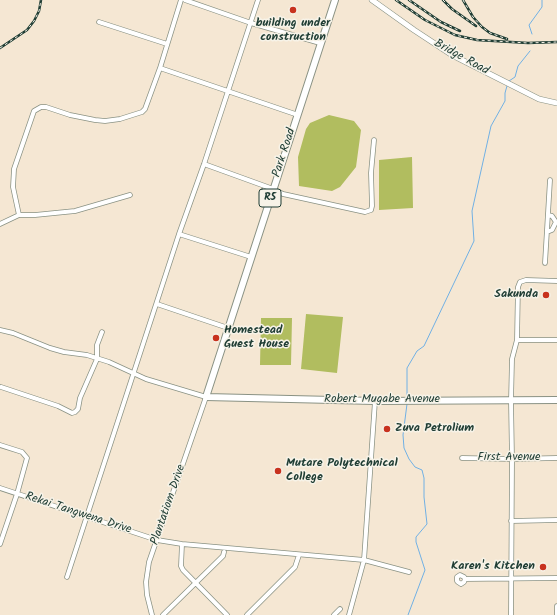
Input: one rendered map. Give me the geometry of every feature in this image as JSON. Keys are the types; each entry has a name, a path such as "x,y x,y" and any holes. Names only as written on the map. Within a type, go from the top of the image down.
{"highway":[{"name":"Park Road","path":"206,397 335,0"},
{"name":"Robert Mugabe Avenue","path":"206,397 375,401 557,400"}],"main road":[{"name":"Bridge Road","path":"372,0 452,55 539,99 557,103"}],"street":[{"path":"19,215 13,187 14,169 34,111 41,107 46,107 70,115 95,120 120,119 140,113 145,109 160,68 181,0"},
{"path":"185,0 251,23 320,44"},
{"path":"67,577 135,373 179,234 204,164 258,0"},
{"path":"99,22 167,44"},
{"path":"160,68 298,115"},
{"path":"204,164 283,194 336,207 367,212 371,210 372,206 371,173 374,140"},
{"path":"545,263 550,180"},
{"path":"0,224 19,215 42,215 75,211 130,195"},
{"path":"547,232 552,230 557,222 552,216 548,215"},
{"path":"179,234 251,257"},
{"path":"511,615 511,400 512,359 516,340 518,287 520,282 526,280 557,281"},
{"path":"157,304 228,328"},
{"path":"0,330 19,335 57,350 87,355 109,362 146,379 206,397"},
{"path":"1,387 58,406 72,413 75,412 78,409 83,391 97,359 97,345 102,332"},
{"path":"516,340 557,340"},
{"name":"Plantatiom Drive","path":"152,615 147,595 146,582 149,562 206,397"},
{"path":"349,615 364,560 375,401"},
{"path":"0,445 22,452 27,458 17,494 0,544"},
{"name":"First Avenue","path":"462,458 557,458"},
{"name":"Rekai Tangwena Drive","path":"0,488 157,540 182,544 364,560 409,572"},
{"path":"511,521 557,520"},
{"path":"182,544 181,566 183,570 227,615"},
{"path":"163,615 196,583 224,552"},
{"path":"247,615 295,567 299,555"},
{"path":"465,579 557,578"},
{"path":"557,606 557,615"},
{"path":"334,615 340,609"}],"green space":[{"path":"329,115 354,121 361,130 356,167 340,187 332,191 299,186 298,157 306,129 310,123"},
{"path":"412,157 413,208 379,210 379,160"},
{"path":"306,314 343,317 337,373 301,369"},
{"path":"261,318 292,318 291,365 260,365"}],"waterway":[{"path":"532,34 529,25 542,7 542,0"},
{"path":"509,81 515,77 518,66 530,51"},
{"path":"407,399 407,368 417,351 424,346 474,241 472,211 491,126 505,101 507,86"},
{"path":"407,404 403,435 404,448 415,467 422,470 424,478 424,497 427,524 416,537 416,542 425,570 408,615"}],"railway":[{"path":"0,48 27,30 39,11 41,0"},
{"path":"396,0 425,20 455,35 477,40 528,43 557,42"},
{"path":"409,0 441,22 460,31"},
{"path":"443,0 452,9 476,26"},
{"path":"463,0 473,17 482,27 490,33 507,39"}],"place":[{"name":"building under construction","path":"293,10"},
{"name":"Sakunda","path":"546,295"},
{"name":"Homestead Guest House","path":"216,338"},
{"name":"Zuva Petrolium","path":"387,429"},
{"name":"Mutare Polytechnical College","path":"278,471"},
{"name":"Karen's Kitchen","path":"543,567"}]}
